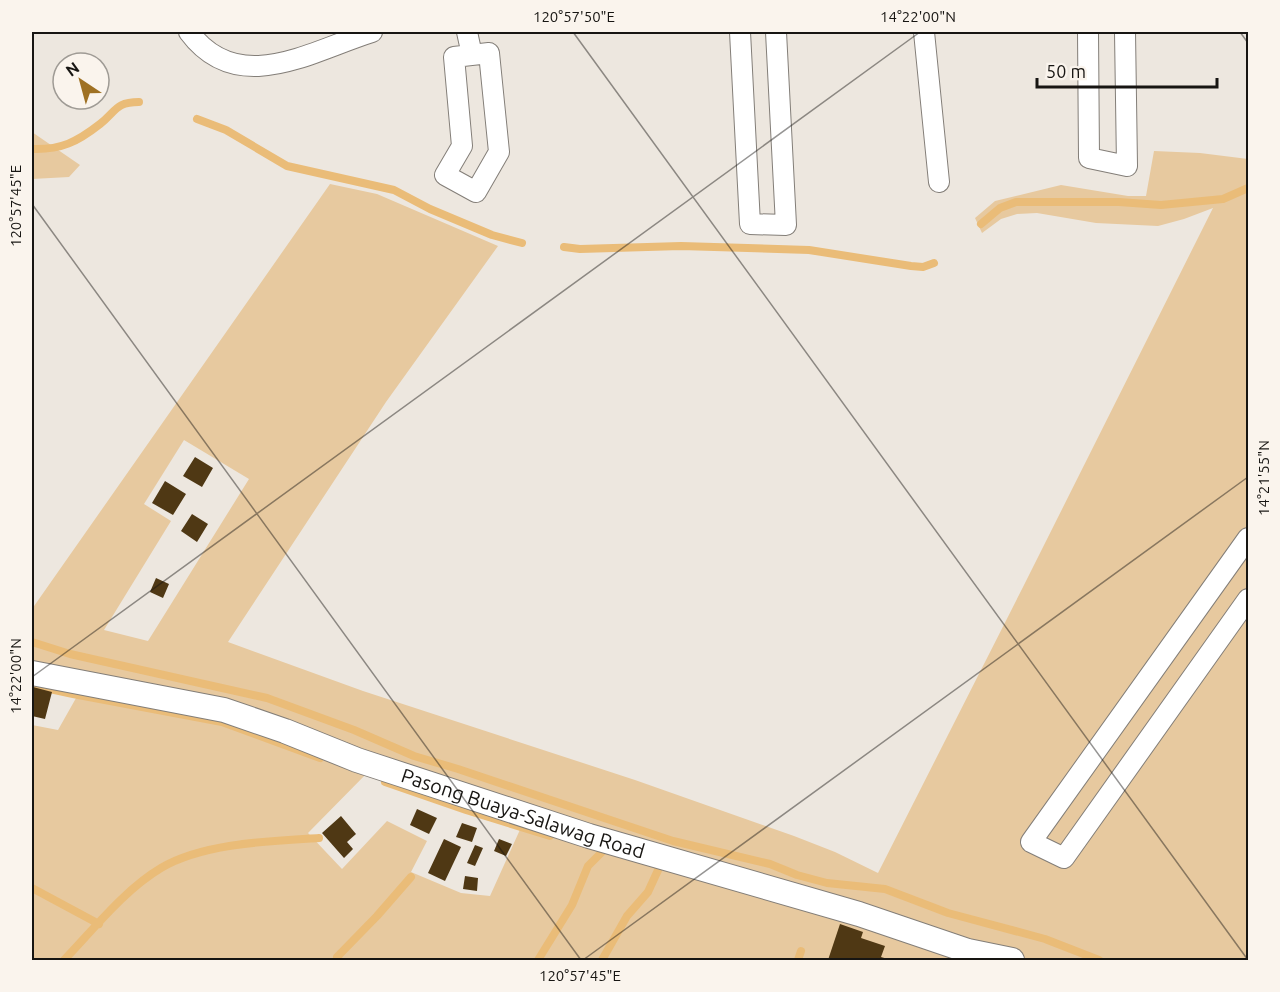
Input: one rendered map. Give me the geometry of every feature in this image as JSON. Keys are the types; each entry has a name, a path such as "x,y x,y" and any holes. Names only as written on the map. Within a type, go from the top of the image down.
{"street":[{"path":"189,32 206,51 217,58 230,63 257,67 284,62 372,32"},
{"path":"467,32 472,55"},
{"path":"740,32 750,224 786,225 776,32"},
{"path":"924,32 939,182"},
{"path":"1088,32 1089,158 1126,166 1125,32"},
{"path":"489,53 499,152 476,192 445,175 462,146 454,57 472,55 489,53"},
{"path":"1248,538 1030,842 1064,858 1248,599"},
{"name":"Pasong Buaya-Salawag Road","path":"32,673 224,710 285,731 357,760 578,833 859,914 968,951 1012,960"}],"shaded area":[{"path":"32,132 80,165 69,177 32,179"},
{"path":"1154,151 1200,153 1248,159 1248,960 1025,960 102,678 32,661 32,609 330,184 377,194 498,246 386,402 228,642 363,691 635,780 794,836 835,852 878,873 1213,208 1158,226 1096,223 1037,213 1017,214 1001,219 982,233 975,218 995,201 1061,185 1128,196 1146,196","holes":["184,440 249,479 148,641 104,630 171,521 144,504"]},
{"path":"80,691 183,706 370,770 308,833 342,869 387,821 427,841 411,872 461,893 490,896 523,823 987,960 32,960 32,725 58,730"}],"building":[{"path":"195,457 213,468 202,487 183,476"},
{"path":"165,481 186,494 173,515 152,503"},
{"path":"192,514 208,524 197,542 181,531"},
{"path":"156,578 169,584 163,598 150,592"},
{"path":"33,687 52,692 45,719 32,716"},
{"path":"417,809 437,818 429,834 410,825"},
{"path":"341,816 356,834 347,842 353,849 344,858 322,833"},
{"path":"462,823 477,828 472,842 456,837"},
{"path":"444,839 461,847 445,881 428,873"},
{"path":"499,839 512,844 506,856 494,851"},
{"path":"475,845 483,848 475,866 467,863"},
{"path":"465,876 478,878 477,891 463,889"},
{"path":"840,924 863,932 861,938 885,946 881,957 891,960 828,960"}],"waterway":[{"path":"32,149 68,144 92,130 120,106 139,102"},
{"path":"197,119 226,130 287,166 394,190 430,209 492,235 522,243"},
{"path":"981,224 1000,208 1016,202 1119,202 1161,205 1223,199 1248,188"},
{"path":"564,247 580,249 681,246 809,250 911,266 923,267 934,263"},
{"path":"32,642 70,654 267,698 354,730 414,756 673,841 770,864 797,875 827,883 885,889 948,913 1045,939 1099,960"},
{"path":"36,686 222,722 320,758"},
{"path":"385,782 550,836"},
{"path":"64,960 134,887 161,868 197,853 217,848 280,840 319,838"},
{"path":"538,960 572,905 588,866 602,852"},
{"path":"602,960 627,916 648,892 659,868"},
{"path":"339,960 337,957 411,877"},
{"path":"32,888 99,924"},
{"path":"798,960 801,951"}]}
